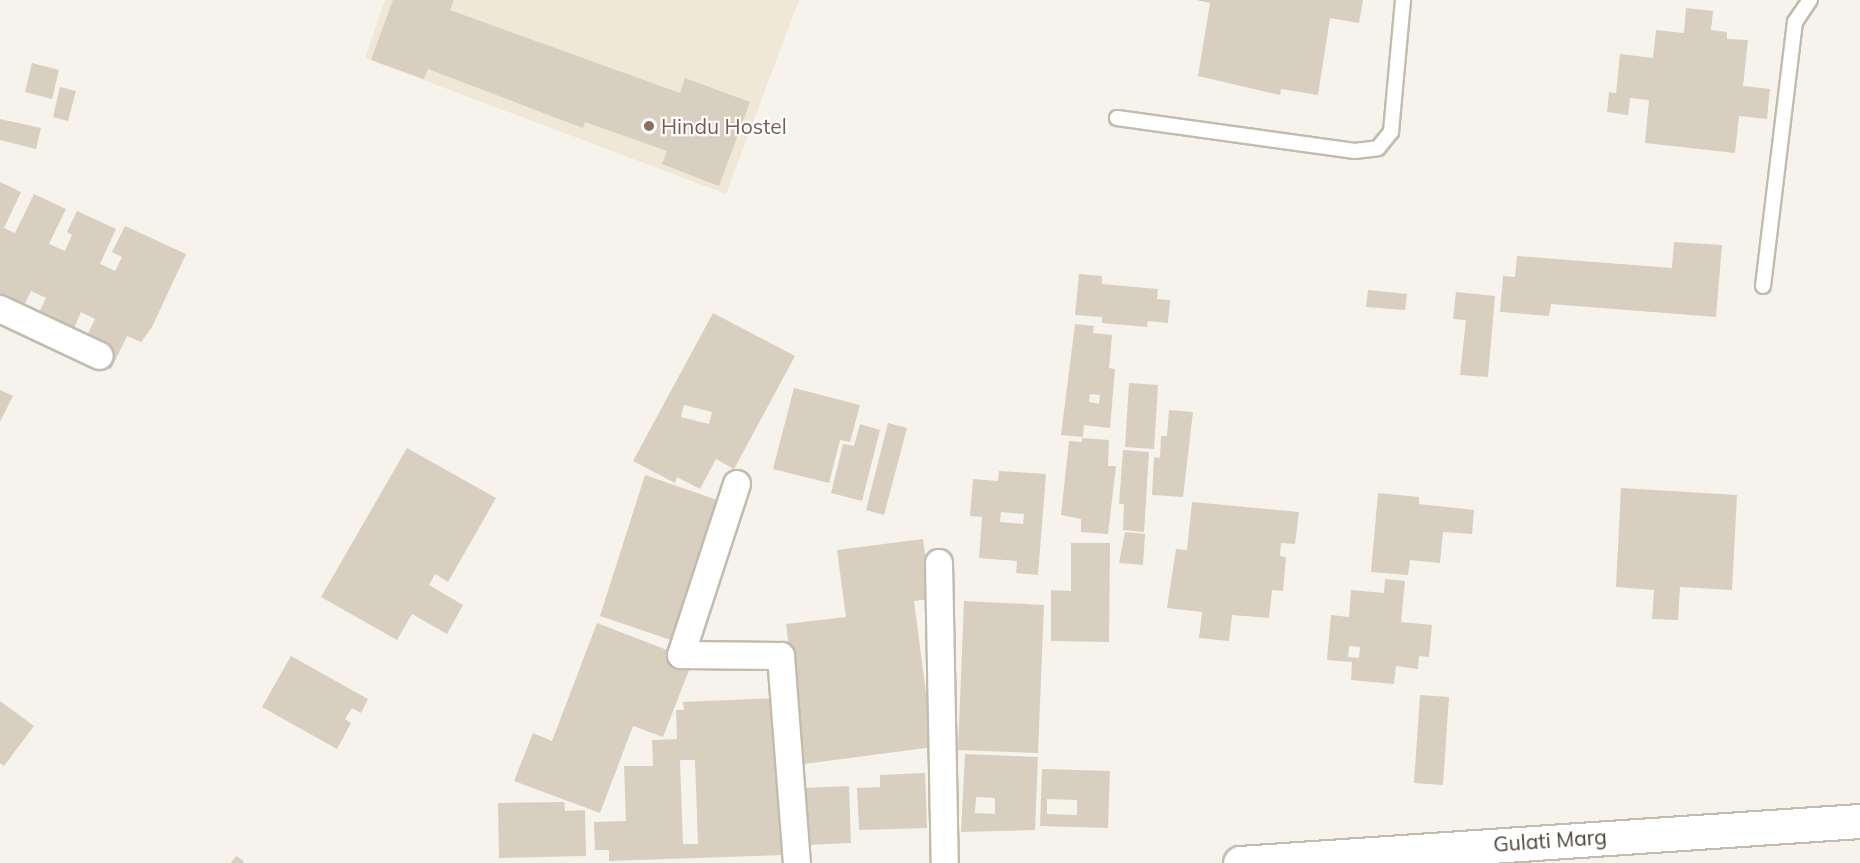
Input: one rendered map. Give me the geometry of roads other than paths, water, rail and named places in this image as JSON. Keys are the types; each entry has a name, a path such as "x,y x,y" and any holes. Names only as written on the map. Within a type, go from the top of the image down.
{"street":[{"path":"0,309 100,356"},
{"path":"737,484 681,655 781,656 797,863"},
{"path":"939,563 945,863"},
{"name":"Gulati Marg","path":"1240,863 1860,822"}],"lane":[{"path":"1117,118 1355,151 1378,148 1391,132 1403,0"},
{"path":"1763,286 1795,22 1810,0"}],"place":[{"name":"Hindu Hostel","path":"649,126"}]}
